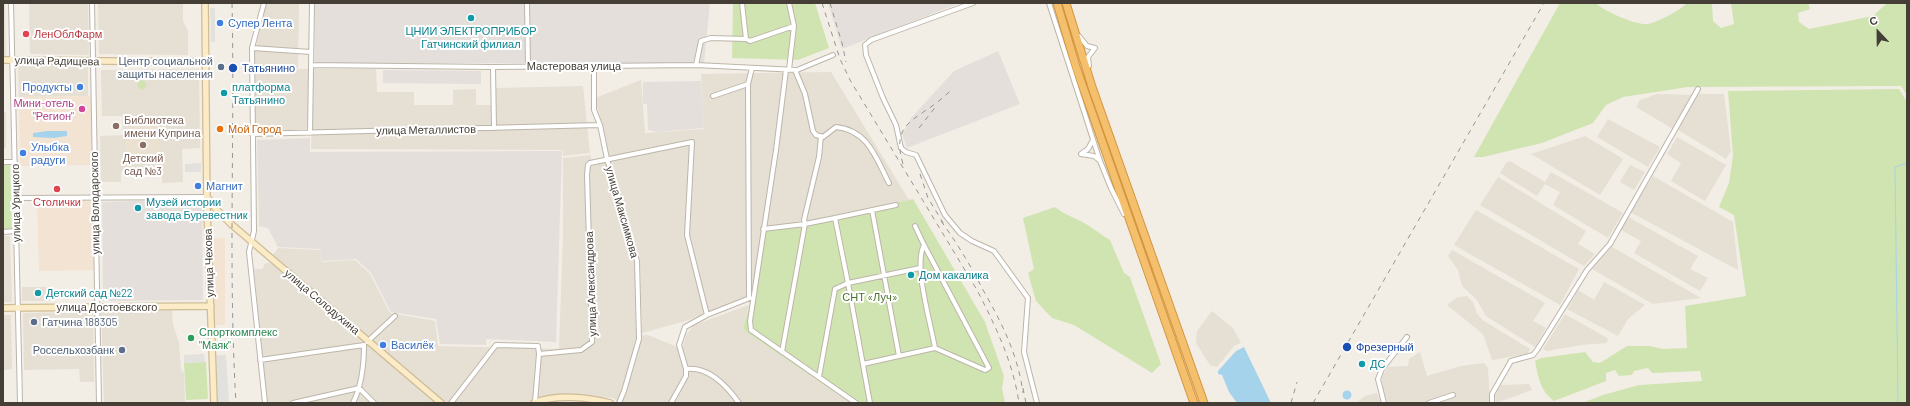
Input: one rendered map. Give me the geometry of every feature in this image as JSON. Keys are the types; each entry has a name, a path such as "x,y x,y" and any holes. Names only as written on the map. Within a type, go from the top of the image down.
{"highway":[{"path":"1057,3 1077,70 1194,403"},
{"path":"1066,3 1092,86 1204,403"}],"street":[{"name":"улица Урицкого","path":"11,3 20,403"},
{"name":"улица Володарского","path":"92,3 99,403"},
{"name":"улица Чехова","path":"205,3 207,210 214,403"},
{"path":"264,3 252,48 254,231 249,252 265,403"},
{"path":"310,133 312,3"},
{"path":"527,3 528,66"},
{"path":"742,3 746,39"},
{"path":"789,3 794,26 763,229 750,321 751,330 856,403"},
{"path":"973,3 871,40 865,45 866,55 883,98 896,125 901,148 906,152 916,155 945,215 960,233 972,241 994,251 1028,298 1024,352 1037,403"},
{"path":"1050,3 1100,160 1111,188 1131,226"},
{"path":"1069,15 1083,43 1095,48 1088,57 1092,86"},
{"path":"696,65 698,48 701,41 711,38 746,39 750,41 794,26"},
{"path":"252,48 311,52"},
{"name":"Мастеровая улица","path":"311,64 493,67 696,65 795,70 833,55"},
{"name":"улица Радищева","path":"3,60 206,62"},
{"path":"493,67 494,128"},
{"name":"улица Максимкова","path":"594,67 593,104 600,125 607,159 637,261 639,339 627,384 619,403"},
{"path":"749,298 748,84 752,68"},
{"path":"795,70 805,94 812,131 816,135 828,135 836,127 858,134 867,141 889,183"},
{"path":"713,96 748,84"},
{"path":"1492,403 1492,394 1511,361 1533,355 1587,270 1610,244 1698,89"},
{"name":"улица Металлистов","path":"252,134 600,125"},
{"path":"782,352 806,228 804,220 820,157 821,136"},
{"path":"1093,140 1088,149 1081,154 1094,156 1100,160"},
{"path":"607,159 692,142 687,235 707,315"},
{"name":"улица Александрова","path":"539,354 581,350 592,342 587,175 588,165 590,163 607,159"},
{"path":"3,162 15,162"},
{"path":"16,198 207,197"},
{"name":"улица Солодухина","path":"207,197 216,209 366,343 441,403"},
{"path":"763,229 805,224 896,205"},
{"path":"207,210 211,208 216,209"},
{"path":"872,210 899,356"},
{"path":"835,218 870,403"},
{"path":"863,364 935,348 985,370 989,368 924,246 915,226"},
{"path":"3,232 16,231"},
{"path":"924,246 920,252 920,268 935,348"},
{"path":"819,377 835,289 848,283 920,268"},
{"path":"671,403 686,376 686,369 679,345 685,327 707,315 754,296"},
{"name":"улица Достоевского","path":"3,308 211,306"},
{"path":"260,360 366,343 395,316"},
{"path":"1384,403 1378,378 1382,369 1407,337"},
{"path":"353,403 359,388 366,343"},
{"path":"451,403 496,345 538,346 539,354 535,403 551,398 586,399 610,403"},
{"path":"686,369 696,368 713,376 739,403"},
{"path":"293,403 359,388"},
{"path":"359,388 374,403"},
{"path":"1429,403 1453,395"}],"shaded area":[{"path":"3,3 5,3 6,56 3,56"},
{"path":"29,3 88,3 89,55 30,54"},
{"path":"98,3 183,3 183,21 188,31 188,55 99,54"},
{"path":"266,3 299,3 298,69 376,69 377,92 414,92 414,105 453,105 453,90 476,89 476,105 496,105 496,88 583,86 590,153 563,156 563,150 311,149 312,130 254,132 254,57"},
{"path":"315,3 710,3 704,63 315,63"},
{"path":"828,3 960,3 842,49"},
{"path":"210,8 215,8 215,42 211,42"},
{"path":"998,51 1020,104 907,148 902,134 911,118 954,71"},
{"path":"18,62 88,62 88,96 19,97"},
{"path":"199,69 200,148 182,149 183,182 162,183 162,172 121,172 121,182 101,182 100,136 123,135 122,116 102,116 101,70"},
{"path":"383,70 481,71 481,84 383,83"},
{"path":"831,72 909,200 831,217 753,294 689,320 642,333 640,259 609,155 595,98 641,80 645,133 704,129 701,74"},
{"path":"701,81 704,128 657,132 648,130 647,104 643,104 643,82"},
{"path":"1657,94 1691,95 1673,129 1636,107 1640,100"},
{"path":"1698,94 1724,94 1731,151 1726,159 1678,130"},
{"path":"91,96 92,165 20,166 19,97"},
{"path":"3,112 6,112 6,148 3,148"},
{"path":"1608,119 1660,147 1648,167 1597,137"},
{"name":"Детский сад №3","path":"126,120 159,120 160,156 126,156"},
{"path":"1585,136 1623,159 1600,195 1531,154"},
{"path":"1677,137 1726,165 1705,201 1671,181 1681,163 1667,154"},
{"path":"310,138 310,152 562,151 556,342 486,339 486,345 440,344 436,319 391,312 371,273 356,259 322,261 320,249 278,247 268,228 259,226 257,140"},
{"path":"591,155 591,166 605,162 635,263 636,336 648,335 682,349 686,335 694,325 749,305 743,328 746,332 851,403 620,403 613,398 552,395 533,399 528,403 446,403 273,255 278,248 320,250 322,262 355,260 370,274 390,313 435,321 438,346 559,349 563,236 563,158"},
{"path":"1510,161 1545,182 1551,172 1623,213 1608,238 1553,205 1560,192 1545,184 1537,196 1500,173 1506,163"},
{"path":"201,163 201,172 185,172 185,164"},
{"path":"1630,165 1645,172 1634,190 1620,182"},
{"path":"1653,176 1733,222 1738,270 1630,212"},
{"path":"1498,177 1586,231 1578,244 1595,254 1584,266 1480,205"},
{"path":"202,199 203,300 103,301 102,202"},
{"path":"93,201 95,270 39,271 37,202"},
{"path":"1476,210 1579,269 1560,305 1454,245"},
{"path":"1628,217 1698,256 1690,269 1708,278 1700,291 1634,253 1641,241 1621,230"},
{"path":"3,236 10,236 12,302 3,302"},
{"path":"212,238 225,238 225,325 214,325"},
{"path":"1612,247 1701,298 1653,304 1592,269"},
{"path":"1452,250 1545,303 1533,321 1546,328 1535,347 1486,316 1477,300 1462,286 1458,270 1448,256"},
{"path":"271,262 436,403 267,403 254,269 263,269 264,264"},
{"path":"1604,282 1645,305 1628,319 1618,336 1567,309 1578,290 1594,300"},
{"path":"22,287 50,287 50,301 22,301"},
{"path":"1467,296 1473,302 1477,314 1484,321 1530,349 1527,354 1492,360 1483,334 1447,305 1458,297"},
{"path":"172,310 173,325 179,342 181,370 184,373 185,403 104,403 101,311"},
{"path":"1212,311 1233,328 1241,343 1234,346 1217,367 1210,365 1196,343 1197,331"},
{"path":"93,312 94,382 80,382 79,369 24,370 23,313"},
{"path":"1565,314 1609,339 1606,343 1581,345 1547,351 1543,349"},
{"path":"3,315 11,315 12,369 3,370"},
{"path":"1420,352 1427,376 1461,366 1484,363 1488,368 1490,403 1388,403 1383,389 1382,377 1388,367 1408,366 1409,359"},
{"path":"204,354 205,362 184,363 184,355"},
{"path":"215,355 226,355 229,403 217,403"},
{"path":"1529,384 1532,390 1496,403 1495,396 1497,390 1502,385"},
{"path":"1377,393 1381,403 1356,403 1365,396"}],"green space":[{"path":"733,3 815,3 829,48 798,60 732,58"},
{"path":"1560,3 1596,3 1606,10 1621,17 1637,23 1648,24 1669,15 1687,3 1712,3 1713,21 1721,28 1734,24 1731,3 1808,3 1810,9 1798,13 1799,22 1809,29 1873,16 1887,3 1907,3 1907,95 1901,86 1688,87 1623,97 1606,105 1593,123 1542,143 1483,157 1474,157"},
{"path":"142,80 147,85 142,90 137,85"},
{"path":"1899,89 1907,102 1907,403 1582,403 1603,395 1639,385 1702,381 1700,371 1652,373 1648,368 1634,371 1632,375 1619,376 1615,370 1606,373 1606,381 1554,401 1549,397 1540,383 1535,361 1541,358 1585,352 1593,362 1600,363 1627,346 1649,346 1663,349 1687,348 1685,306 1746,296 1734,215 1719,207 1729,183 1733,156 1728,91"},
{"path":"3,165 10,165 12,230 3,230"},
{"name":"СНТ «Луч»","path":"913,199 985,322 1004,376 1002,388 1005,403 851,403 746,332 743,328 753,294 762,228 831,217"},
{"path":"1055,207 1089,226 1110,240 1124,273 1130,277 1161,364 1152,373 1074,325 1052,318 1036,301 1028,273 1034,269 1023,218"},
{"path":"206,362 208,399 186,400 184,363"}],"water":[{"path":"67,131 67,136 54,138 33,137 33,133"},
{"path":"1244,347 1271,403 1237,403 1229,392 1222,375 1218,374 1218,371 1236,351"},
{"path":"1347,390 1352,395 1347,400 1342,395"}],"waterway":[{"path":"1898,403 1895,167 1907,163"}],"railway":[{"path":"232,3 232,303 236,403"},
{"path":"822,3 840,59 850,80 984,304 1003,345 1013,373 1019,403"},
{"path":"830,3 846,62"},
{"path":"1313,403 1544,3"},
{"path":"903,164 900,152 900,142 906,127 911,121 952,90"},
{"path":"919,128 937,105"},
{"path":"920,174 928,198 945,226"},
{"path":"941,221 969,263 1003,327 1013,352 1021,379 1023,393"},
{"path":"1291,403 1297,382"},
{"path":"1023,388 1026,403"}],"place":[{"name":"ЦНИИ ЭЛЕКТРОПРИБОР Гатчинский филиал","path":"471,18"},
{"name":"Супер Лента","path":"220,23"},
{"name":"ЛенОблФарм","path":"26,34"},
{"name":"Центр социальной защиты населения","path":"221,67"},
{"name":"Татьянино","path":"233,68"},
{"name":"Продукты","path":"80,87"},
{"name":"платформа Татьянино","path":"224,93"},
{"name":"Мини-отель \"Регион\"","path":"82,109"},
{"name":"Библиотека имени Куприна","path":"116,126"},
{"name":"Мой Город","path":"220,129"},
{"name":"Детский сад №3","path":"143,145"},
{"name":"Улыбка радуги","path":"23,153"},
{"name":"Магнит","path":"198,186"},
{"name":"Столички","path":"57,189"},
{"name":"Музей истории завода Буревестник","path":"138,208"},
{"name":"Дом какалика","path":"911,275"},
{"name":"Детский сад №22","path":"38,293"},
{"name":"Гатчина 188305","path":"34,322"},
{"name":"Спорткомплекс \"Маяк\"","path":"191,338"},
{"name":"Василёк","path":"383,345"},
{"name":"Фрезерный","path":"1347,347"},
{"name":"Россельхозбанк","path":"122,350"},
{"name":"ДС","path":"1362,364"}]}
